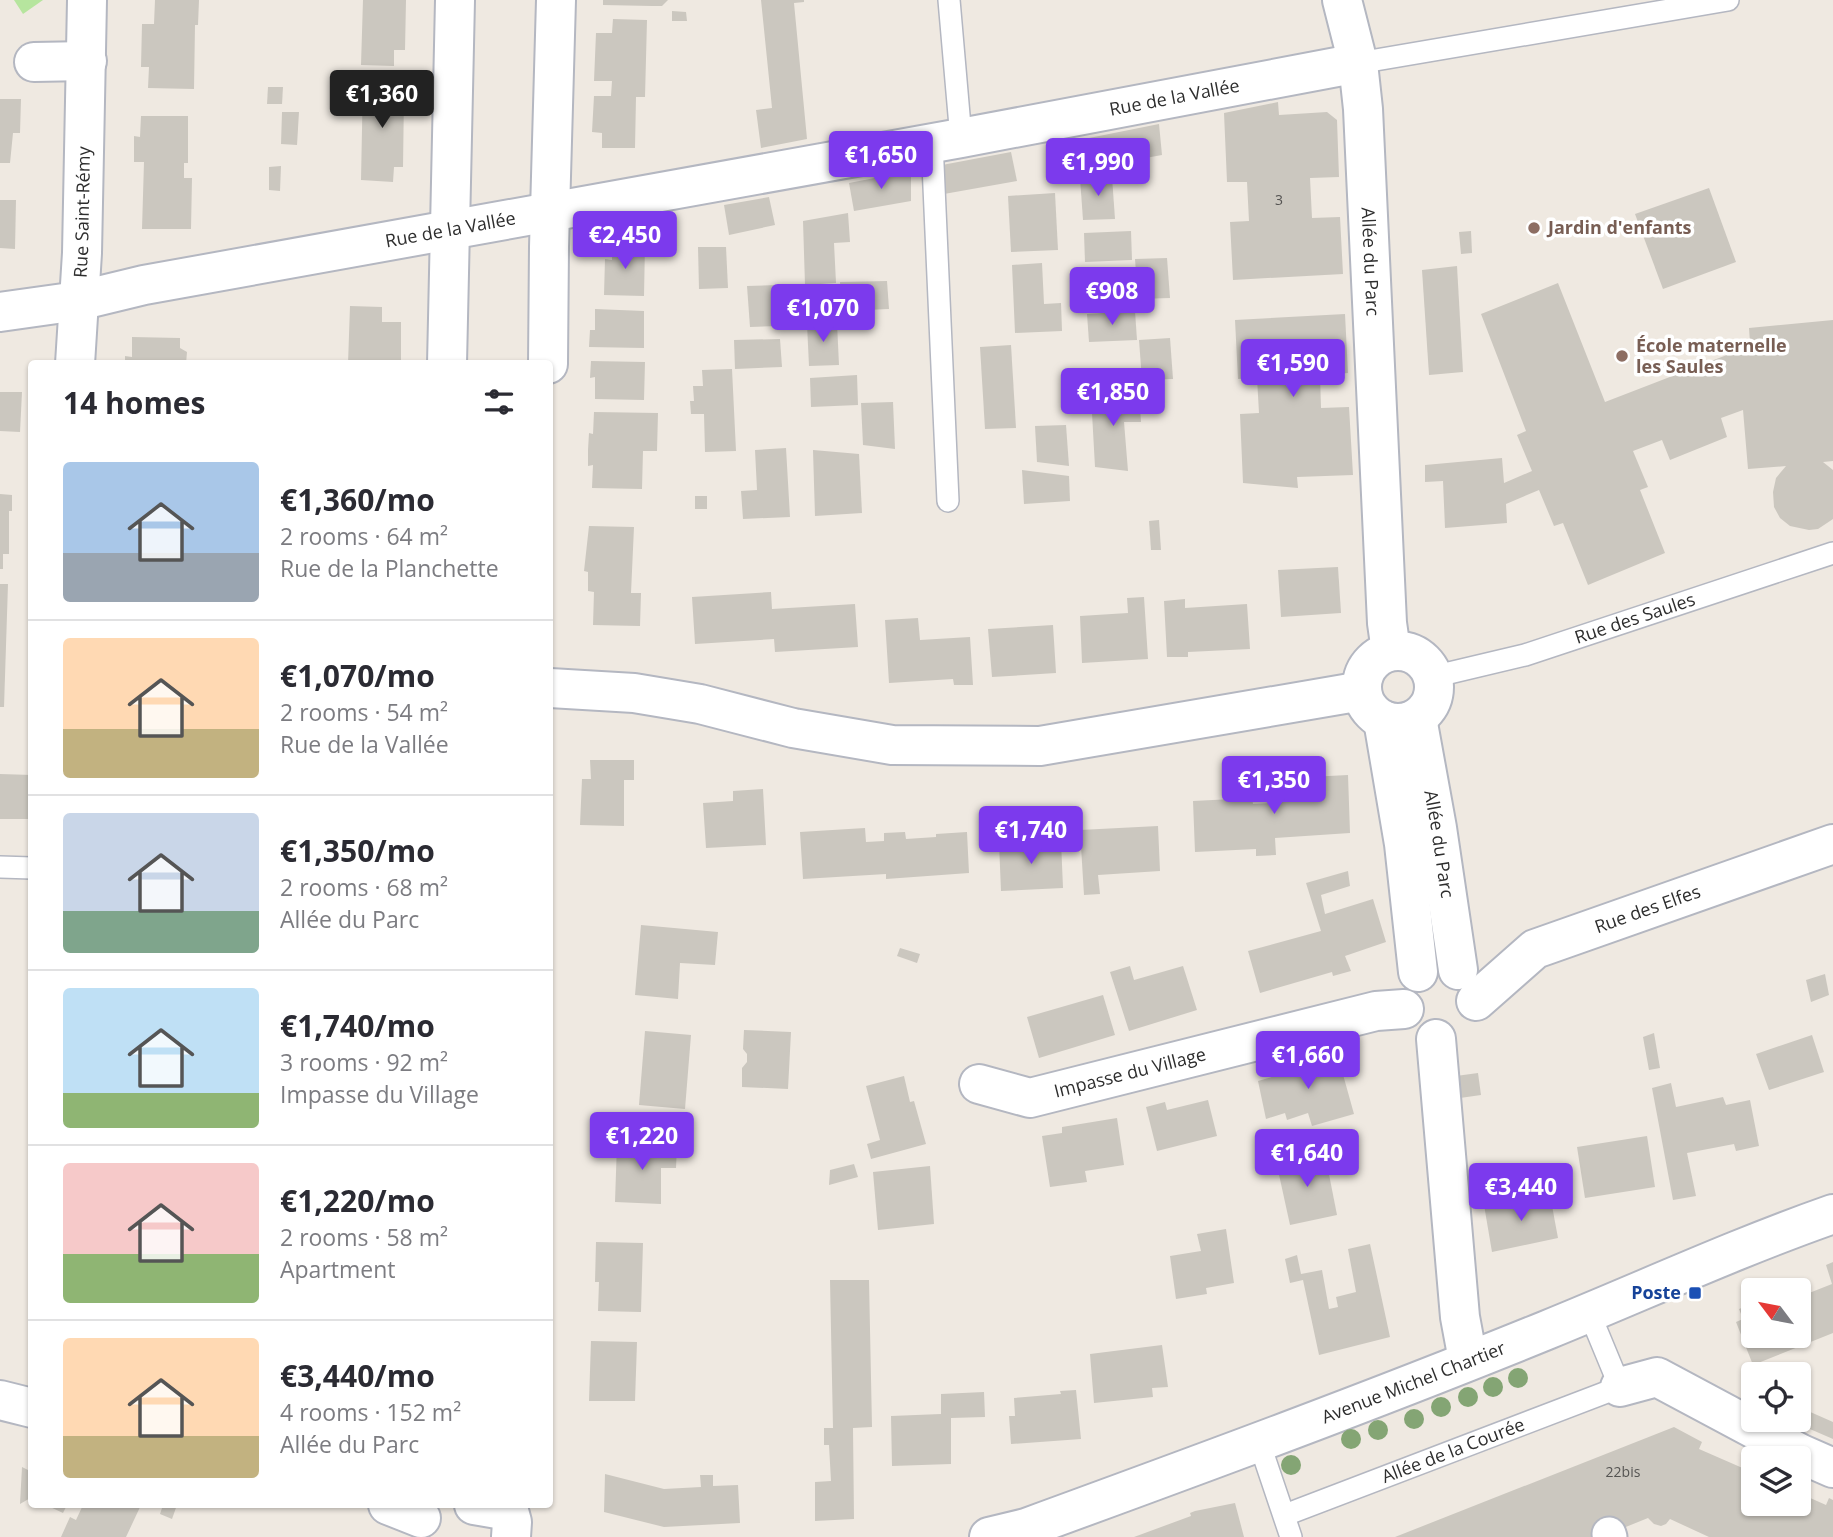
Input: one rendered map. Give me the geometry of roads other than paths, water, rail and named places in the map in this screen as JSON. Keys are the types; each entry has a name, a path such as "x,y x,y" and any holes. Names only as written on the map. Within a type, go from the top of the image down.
{"street":[{"name":"Rue Saint-Rémy","path":"75,360 82,253 87,0"},
{"path":"447,360 448,230 456,0"},
{"path":"548,360 556,0"},
{"name":"Allée du Parc","path":"1342,0 1358,63 1363,109 1387,623 1391,651"},
{"path":"34,62 87,61"},
{"name":"Rue de la Vallée","path":"0,313 78,301 144,285 1358,63"},
{"path":"553,688 634,693 700,705 793,728 892,745 1040,746 1388,710 1426,711 1432,702 1434,679 1423,660 1403,651 1391,651 1372,661 1363,680 1388,710"},
{"name":"Allée du Parc","path":"1388,710 1418,972"},
{"name":"Allée du Parc","path":"1388,710 1437,828 1467,986"},
{"name":"Rue des Elfes","path":"1467,986 1535,949 1833,844"},
{"path":"1438,965 1448,966 1467,986 1474,1013 1469,1024 1460,1033 1449,1038 1436,1039 1425,1036 1407,1020 1403,998 1406,988 1418,972 1438,965"},
{"name":"Impasse du Village","path":"979,1084 1030,1098 1376,1011 1404,1009"},
{"path":"1436,1039 1460,1317 1468,1360"},
{"name":"Avenue Michel Chartier","path":"989,1537 1026,1528 1259,1443 1590,1312 1756,1241 1833,1214"},
{"path":"1620,1387 1657,1377 1801,1454 1833,1468"},
{"path":"0,1399 28,1407"}],"lane":[{"path":"948,500 946,140 950,0"},
{"path":"1358,63 1728,0"},
{"name":"Rue des Saules","path":"1434,679 1525,655 1833,553"},
{"path":"0,867 28,868"},
{"path":"1590,1312 1620,1387"},
{"name":"Allée de la Courée","path":"1285,1515 1620,1387"},
{"path":"1259,1443 1291,1537"}],"place":[{"name":"Jardin d'enfants","path":"1534,228"},
{"name":"École maternelle les Saules","path":"1622,356"},
{"name":"Poste","path":"1695,1293"}]}
